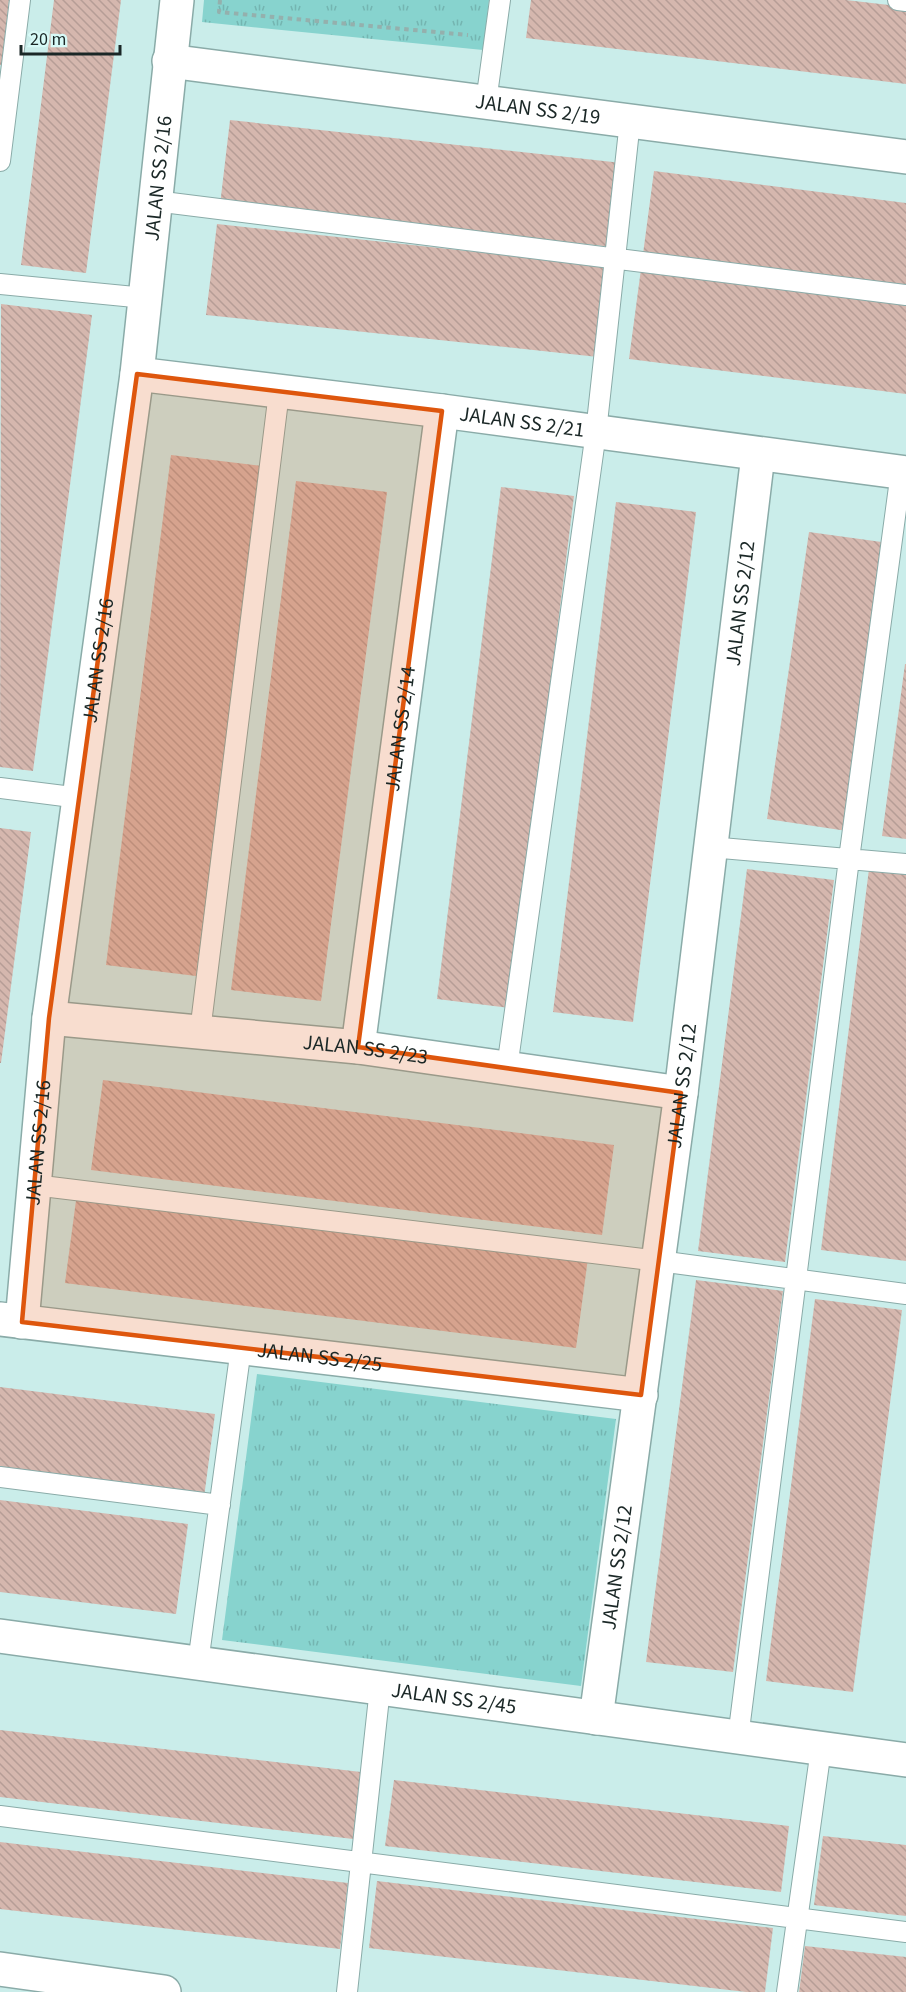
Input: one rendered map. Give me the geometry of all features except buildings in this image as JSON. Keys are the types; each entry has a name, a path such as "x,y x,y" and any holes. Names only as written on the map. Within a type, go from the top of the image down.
{"street":[{"name":"JALAN SS 2/16","path":"11,1321 34,1185 49,1018 137,374 177,0"},
{"name":"JALAN SS 2/19","path":"169,61 906,157"},
{"name":"JALAN SS 2/21","path":"137,374 442,411 758,455 903,472"},
{"name":"JALAN SS 2/14","path":"358,1047 442,411"},
{"name":"JALAN SS 2/12","path":"596,1718 681,1092 758,455"},
{"name":"JALAN SS 2/23","path":"49,1018 358,1047 681,1092"},
{"name":"JALAN SS 2/25","path":"11,1321 641,1395"},
{"name":"JALAN SS 2/45","path":"0,1636 822,1749 905,1752"},
{"path":"0,1969 164,1992"}],"lane":[{"path":"0,161 20,0"},
{"path":"486,102 500,0"},
{"path":"898,0 906,1"},
{"path":"507,1068 596,432 630,121"},
{"path":"155,201 906,296"},
{"path":"0,284 145,298"},
{"path":"200,1032 279,392"},
{"path":"738,1738 798,1280 849,859 903,472"},
{"path":"0,788 80,798"},
{"path":"710,847 906,864"},
{"path":"34,1185 659,1261 906,1294"},
{"path":"198,1663 241,1348"},
{"path":"0,1478 220,1505"},
{"path":"347,1992 380,1688"},
{"path":"787,1992 822,1749"},
{"path":"0,1816 906,1932"}],"path":[{"path":"220,0 219,12 471,35"}],"highlighted area":[{"path":"137,374 442,411 358,1047 681,1093 641,1395 22,1322 49,1018"}],"green space":[{"path":"204,0 489,0 483,50 202,22"},
{"path":"257,1374 616,1419 581,1686 222,1640"}]}
